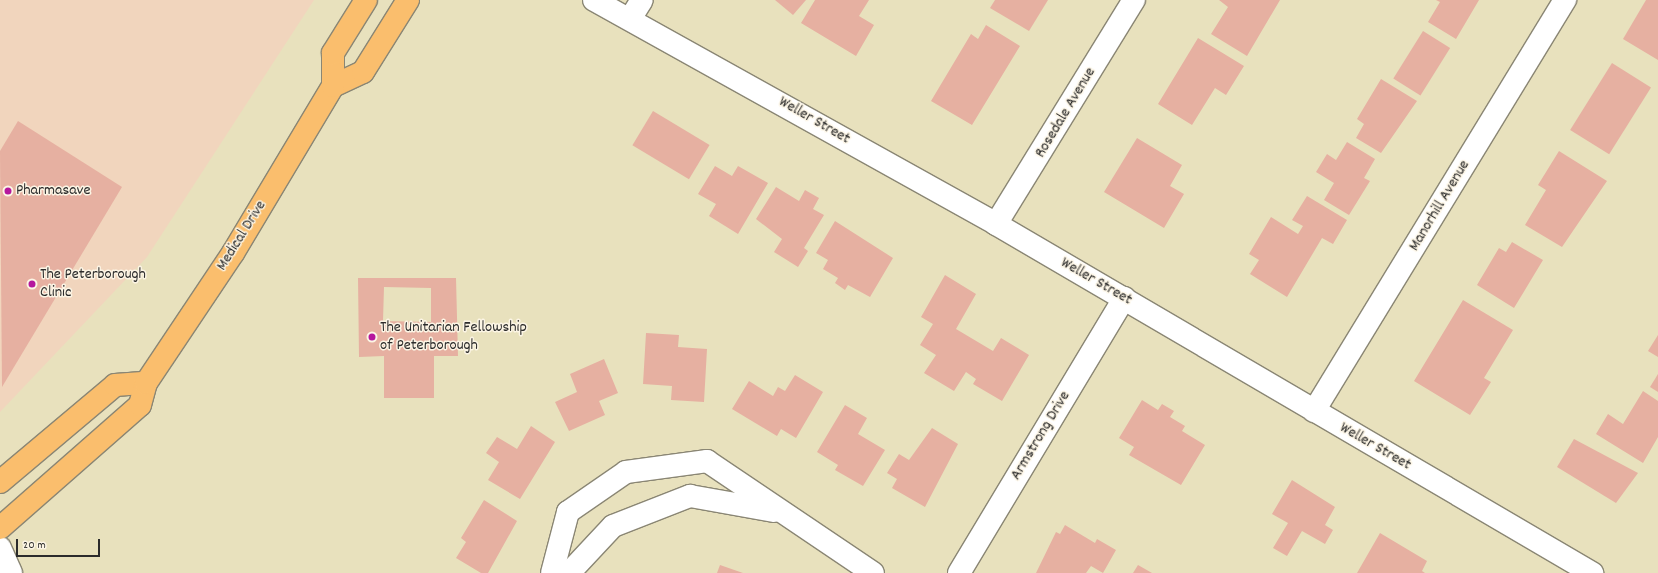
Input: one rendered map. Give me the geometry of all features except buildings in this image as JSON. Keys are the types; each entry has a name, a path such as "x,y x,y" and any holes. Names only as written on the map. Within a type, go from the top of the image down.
{"main road":[{"path":"366,0 333,53 333,86 363,72 408,0"},
{"name":"Medical Drive","path":"0,528 140,405 146,383 233,253 333,86"},
{"path":"0,482 115,385 146,383"}],"street":[{"name":"Weller Street","path":"594,0 996,224 1592,573"},
{"path":"630,20 642,0"},
{"name":"Rosedale Avenue","path":"996,224 1134,0"},
{"name":"Manorhill Avenue","path":"1314,411 1565,0"},
{"name":"Armstrong Drive","path":"959,573 1124,298"},
{"path":"552,573 568,512 626,472 708,461 873,573"},
{"path":"568,573 613,526 690,496 781,512"},
{"path":"0,548 11,573"}],"shaded area":[{"path":"0,0 314,0 147,257 0,412"}],"place":[{"name":"Pharmasave","path":"8,191"},
{"name":"The Peterborough Clinic","path":"32,284"},
{"name":"The Unitarian Fellowship of Peterborough","path":"372,337"}]}
